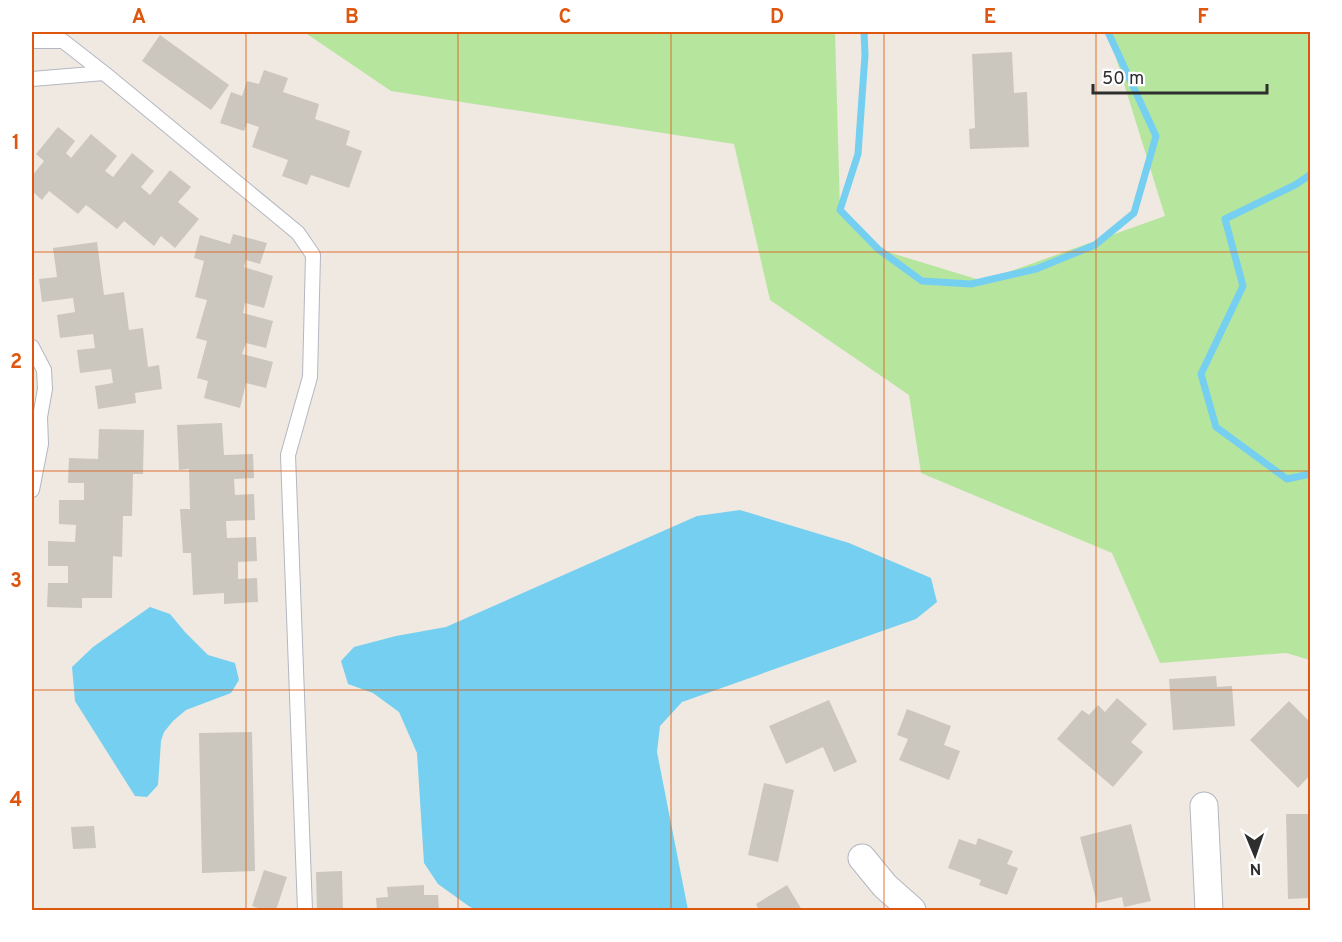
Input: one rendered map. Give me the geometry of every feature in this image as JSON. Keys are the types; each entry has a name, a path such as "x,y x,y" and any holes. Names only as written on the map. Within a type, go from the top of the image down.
{"street":[{"path":"1204,806 1209,910"},
{"path":"862,858 885,886 912,910"}],"lane":[{"path":"32,41 63,41 298,233 313,255 310,377 288,455 305,910"},
{"path":"32,79 104,73"},
{"path":"32,347 44,370 45,389 36,417 41,444 32,490"},
{"path":"293,910 304,891"}],"green space":[{"path":"304,32 835,32 840,210 878,249 983,281 1165,216 1108,32 1310,32 1310,660 1286,653 1160,663 1112,553 921,473 909,395 770,300 734,144 391,91"}],"water":[{"path":"740,510 849,543 931,578 937,602 916,619 682,702 660,726 657,752 688,910 477,910 438,884 424,863 417,753 399,712 373,693 348,684 341,661 354,647 396,636 446,627 697,516"},
{"path":"150,607 170,614 208,655 235,663 239,680 231,693 186,710 164,732 161,741 158,785 147,797 135,796 75,701 72,667 93,647"}],"building":[{"path":"160,35 229,85 211,110 142,61"},
{"path":"1012,52 1014,93 1027,92 1029,147 970,149 969,129 975,128 972,54"},
{"path":"264,70 288,78 283,92 319,104 315,119 350,131 346,145 362,151 349,188 311,175 307,185 282,176 288,160 252,147 259,127 247,123 244,131 220,123 231,92 242,96 247,81 259,84"},
{"path":"58,127 75,141 66,153 71,158 91,134 117,156 105,171 113,177 132,153 154,171 141,187 150,195 170,170 191,187 178,202 199,219 175,248 161,236 154,246 124,221 117,229 86,205 78,214 49,191 42,200 32,191 32,176 44,161 36,154"},
{"path":"233,234 267,243 260,264 246,260 244,267 273,276 264,308 245,303 243,313 273,321 266,348 246,343 242,354 273,362 266,388 246,383 240,408 204,398 208,381 197,378 207,341 196,338 207,300 195,297 204,261 194,258 200,235 230,244"},
{"path":"97,242 104,295 124,292 129,330 143,328 148,367 159,365 162,389 135,393 136,403 98,409 95,386 113,383 111,369 80,373 77,350 95,348 93,334 60,338 57,315 75,312 73,298 42,302 39,279 57,277 53,248"},
{"path":"222,423 224,455 253,454 254,478 234,479 235,495 254,494 255,520 226,521 227,538 256,537 257,561 238,562 238,579 257,578 258,602 224,604 224,593 193,595 191,553 183,553 180,509 190,509 189,469 179,470 177,425"},
{"path":"99,429 144,430 143,474 133,474 132,516 123,516 122,557 113,556 112,598 82,598 82,608 47,607 48,583 68,583 68,566 48,566 48,541 75,542 76,525 59,524 59,500 84,500 84,483 68,483 69,458 98,459"},
{"path":"1216,676 1217,687 1232,686 1235,726 1173,730 1169,679"},
{"path":"1117,698 1147,724 1131,742 1143,752 1113,787 1057,739 1082,710 1089,715 1098,705 1105,712"},
{"path":"829,700 857,762 834,772 823,747 786,764 769,726"},
{"path":"1289,701 1310,722 1310,775 1298,788 1250,740"},
{"path":"907,709 951,726 944,745 960,751 949,780 899,760 908,739 897,735"},
{"path":"252,732 255,871 202,873 199,733"},
{"path":"764,783 794,790 778,862 748,855"},
{"path":"1286,814 1310,814 1310,898 1288,899"},
{"path":"1131,824 1151,901 1124,907 1122,897 1097,903 1080,837"},
{"path":"94,826 96,848 73,849 71,827"},
{"path":"978,838 1013,851 1007,864 1018,868 1007,895 979,885 981,880 948,868 959,839 976,845"},
{"path":"264,870 287,877 276,910 264,910 252,906"},
{"path":"342,871 343,910 317,910 316,872"},
{"path":"424,885 424,895 438,895 439,910 377,910 376,898 388,897 387,887"},
{"path":"787,885 802,910 759,910 756,904"}],"waterway":[{"path":"864,32 865,55 858,154 840,210 878,249 922,281 971,284 1036,269 1095,245 1134,213 1156,136 1108,32"},
{"path":"1310,175 1295,185 1225,219 1243,286 1201,374 1216,427 1287,479 1310,474"}]}
